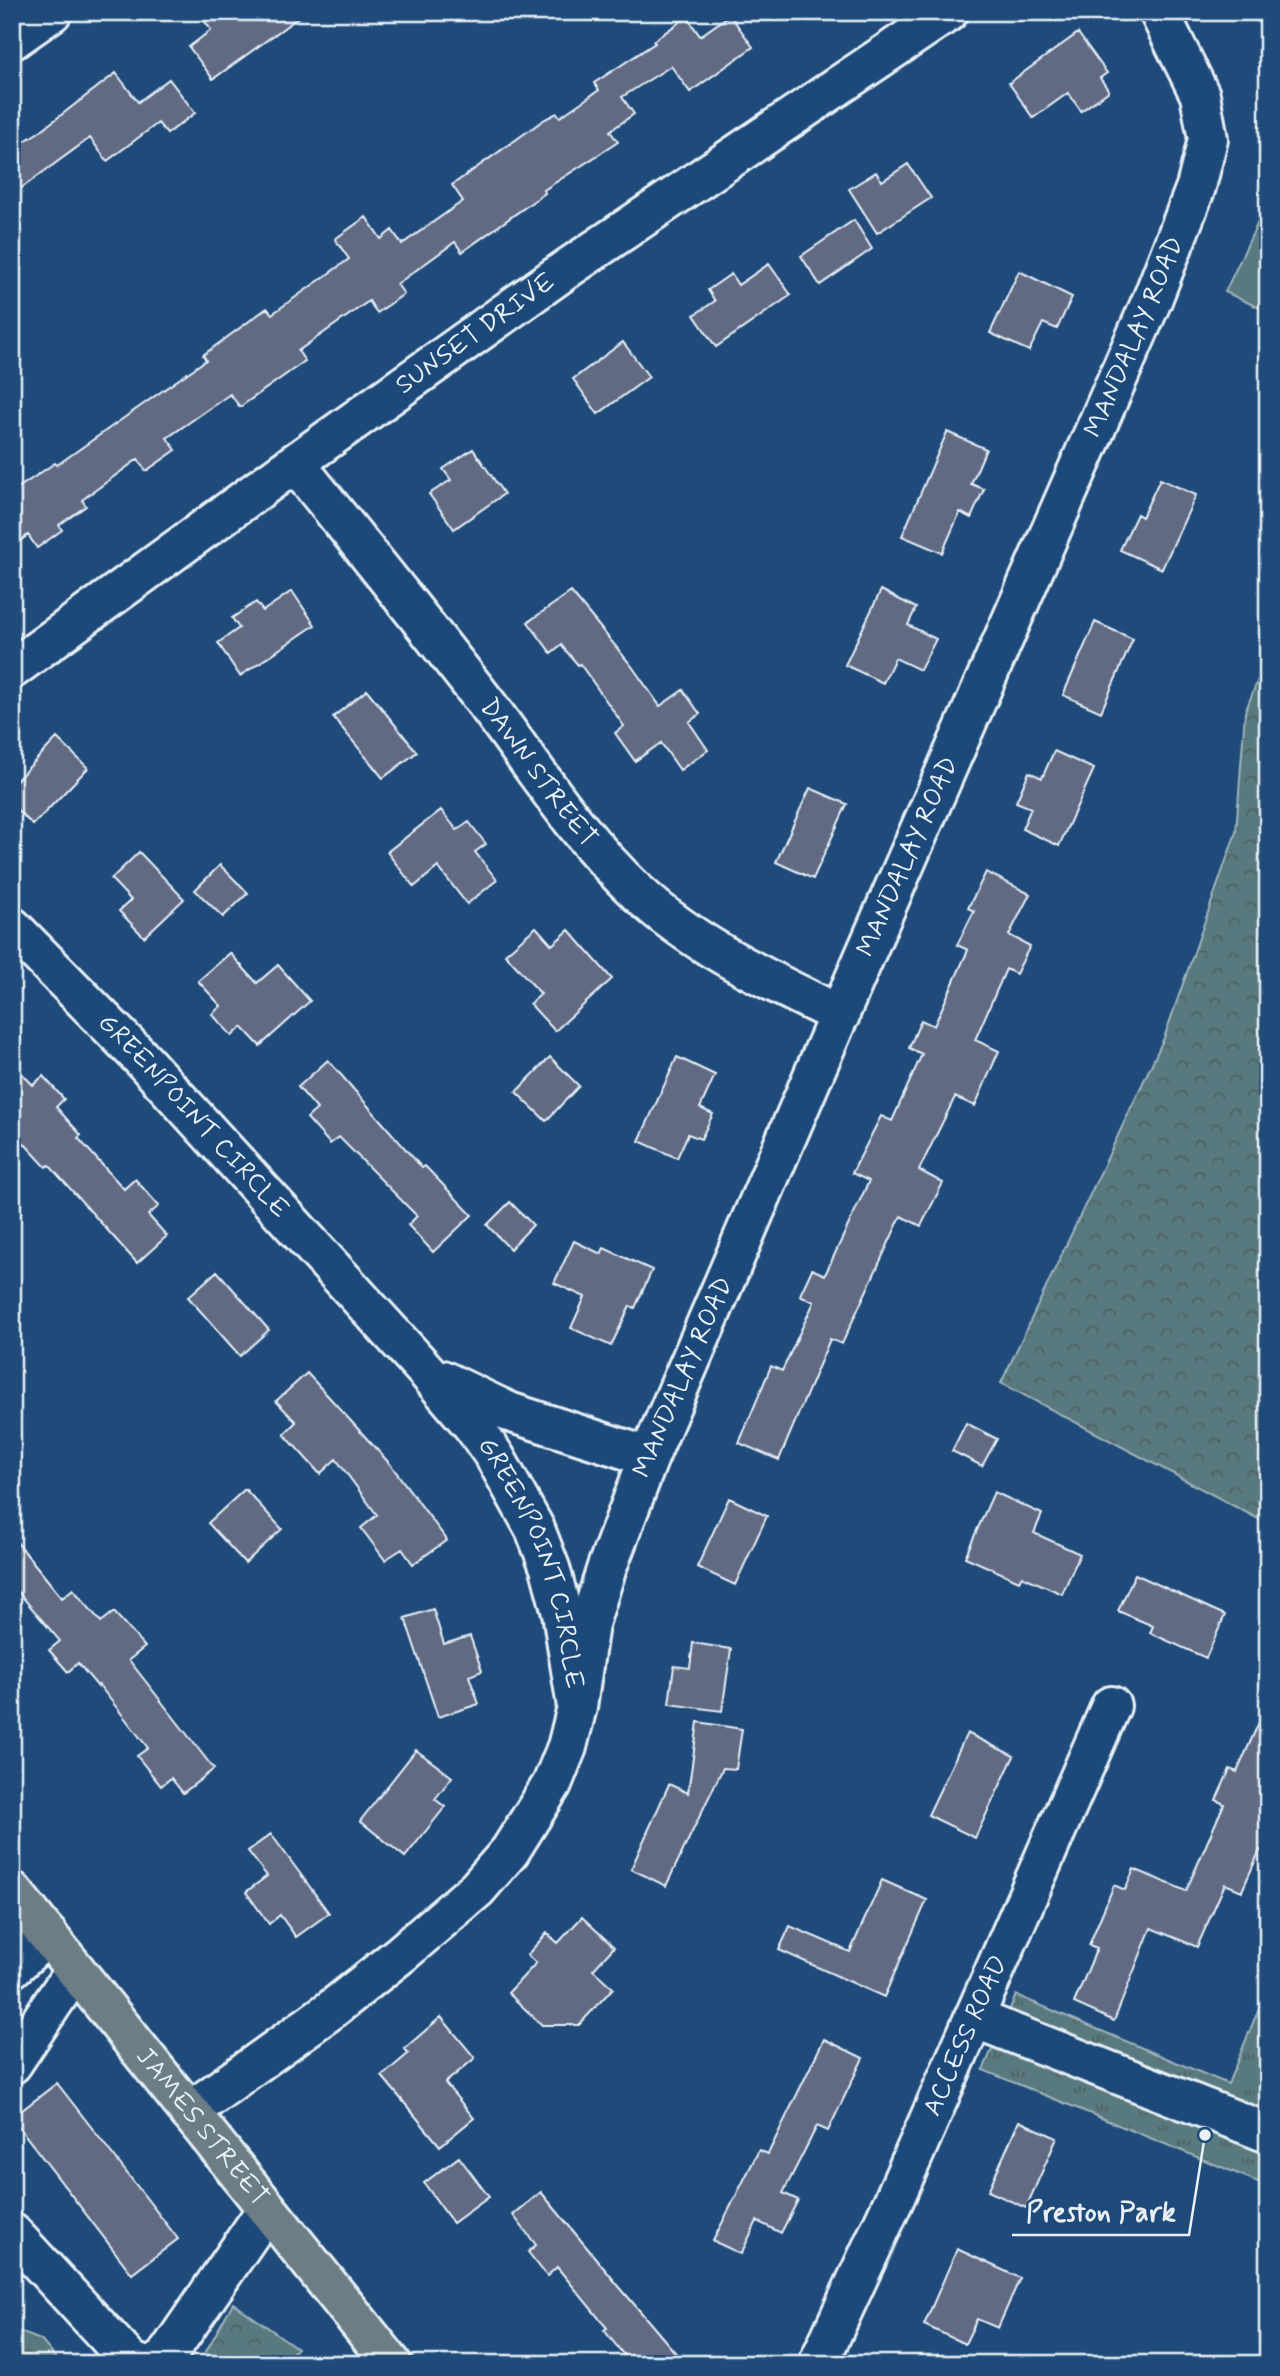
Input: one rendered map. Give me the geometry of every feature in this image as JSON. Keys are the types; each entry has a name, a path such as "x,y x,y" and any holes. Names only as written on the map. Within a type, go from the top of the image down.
{"main road":[{"name":"JAMES STREET","path":"12,1891 392,2364"}],"street":[{"path":"12,40 52,12"},
{"name":"SUNSET DRIVE","path":"12,669 568,268 948,12"},
{"name":"MANDALAY ROAD","path":"577,1707 589,1624 607,1567 649,1457 1152,300 1196,187 1208,139 1200,95 1159,12"},
{"name":"DAWN STREET","path":"295,463 553,793 629,884 703,944 840,1015"},
{"name":"GREENPOINT CIRCLE","path":"12,927 141,1058 427,1371 495,1457 535,1529 551,1567 562,1613 577,1707 567,1747 552,1784 510,1852 477,1889 332,2009 189,2112"},
{"name":"GREENPOINT CIRCLE","path":"427,1371 468,1394 509,1412 649,1457"},
{"name":"ACCESS ROAD","path":"818,2364 893,2202 1111,1706"},
{"path":"12,1968 48,1935"},
{"path":"12,2064 75,1970"},
{"path":"974,2018 1268,2133"},
{"path":"156,2364 165,2358 267,2209"},
{"path":"12,2233 130,2361 138,2364"}],"green space":[{"path":"1268,201 1268,312 1225,292"},
{"path":"1268,655 1268,1524 1001,1383 1164,1038 1236,832 1245,712"},
{"path":"1268,1986 1268,2186 983,2070 1016,1995 1228,2084"},
{"path":"233,2303 297,2348 282,2364 199,2364"},
{"path":"12,2329 41,2340 61,2364 12,2364"}],"building":[{"path":"198,12 306,12 213,79 189,47 211,30"},
{"path":"730,15 753,47 690,92 671,66 622,97 634,114 610,131 618,142 544,190 545,193 462,252 455,242 397,284 404,294 377,313 369,301 298,351 305,361 240,407 230,394 167,438 176,450 146,471 138,459 82,500 86,506 59,525 62,530 37,548 28,535 12,547 12,492 55,463 57,465 206,360 203,355 267,308 272,314 349,259 335,239 366,217 381,239 392,230 402,244 463,201 452,185 545,119 557,113 560,117 599,90 594,83 655,43 653,41 687,17 700,36"},
{"path":"1078,33 1107,73 1100,78 1109,91 1081,111 1068,93 1033,118 1009,83"},
{"path":"116,73 138,102 169,79 195,113 167,134 158,123 107,161 90,138 12,195 12,149 39,132"},
{"path":"908,164 931,198 877,233 849,189 876,172 882,181"},
{"path":"854,220 872,249 820,285 801,256"},
{"path":"769,264 791,295 716,347 694,315 715,301 708,290 731,274 738,285"},
{"path":"1019,271 1072,297 1057,329 1043,323 1029,351 990,333"},
{"path":"623,342 649,377 598,414 573,379"},
{"path":"947,432 986,449 971,484 984,489 971,518 960,512 942,553 902,536"},
{"path":"473,449 504,494 454,529 429,494 451,480 443,469"},
{"path":"1160,479 1196,495 1162,569 1120,550 1137,514 1142,517"},
{"path":"881,590 916,608 908,625 936,639 920,670 895,658 883,683 845,665"},
{"path":"292,591 315,625 240,676 218,643 239,628 232,618 256,602 263,611"},
{"path":"571,592 631,665 660,706 683,690 700,714 689,722 708,750 680,770 661,743 635,761 615,733 624,726 580,664 578,665 561,645 551,653 528,622"},
{"path":"1095,622 1133,639 1101,712 1063,695"},
{"path":"367,690 417,752 383,778 333,717"},
{"path":"57,738 88,768 33,825 12,805 12,785"},
{"path":"1054,751 1094,769 1059,846 1022,829 1031,808 1016,802 1029,772 1042,778"},
{"path":"810,788 847,804 813,879 776,862"},
{"path":"441,810 457,830 469,822 486,844 475,852 497,880 467,904 438,867 414,887 387,852"},
{"path":"139,852 184,899 144,937 119,911 131,900 111,879"},
{"path":"220,865 248,893 223,917 195,890"},
{"path":"986,872 1030,894 1009,935 1030,946 1016,974 1006,969 975,1040 999,1051 975,1106 955,1097 919,1170 943,1183 921,1226 901,1216 842,1344 830,1339 779,1460 739,1443 771,1366 782,1371 814,1302 800,1295 812,1269 825,1275 869,1181 852,1173 881,1116 892,1121 922,1054 909,1048 921,1020 934,1026 968,950 957,945 974,911 968,908"},
{"path":"536,927 552,945 569,930 612,979 555,1031 530,1004 541,994 505,954"},
{"path":"230,953 257,983 278,965 310,1001 260,1046 242,1027 232,1036 212,1014 221,1006 198,981"},
{"path":"550,1057 579,1086 546,1121 516,1092"},
{"path":"677,1057 715,1075 700,1108 713,1114 701,1139 688,1134 677,1158 639,1141"},
{"path":"328,1060 422,1168 425,1166 472,1215 433,1252 408,1225 417,1216 339,1137 330,1144 307,1118 317,1109 298,1087"},
{"path":"12,1063 33,1085 43,1076 64,1099 56,1107 81,1135 78,1138 124,1189 135,1179 159,1206 148,1215 167,1236 137,1263 49,1165 46,1167 12,1130"},
{"path":"510,1202 533,1225 510,1249 487,1225"},
{"path":"574,1241 601,1254 604,1248 652,1270 635,1308 630,1306 611,1346 571,1328 585,1297 554,1283"},
{"path":"217,1271 269,1330 240,1356 188,1297"},
{"path":"307,1373 390,1464 447,1540 413,1564 402,1549 385,1560 361,1528 377,1515 336,1459 320,1474 284,1434 296,1422 276,1401"},
{"path":"966,1423 997,1439 982,1466 952,1451"},
{"path":"245,1489 282,1529 245,1563 208,1523"},
{"path":"994,1492 1042,1514 1034,1533 1080,1554 1062,1594 1022,1576 1019,1581 965,1557"},
{"path":"729,1498 767,1516 735,1585 697,1567"},
{"path":"12,1536 62,1598 73,1589 101,1622 114,1612 145,1647 129,1660 214,1769 183,1793 171,1778 161,1786 137,1756 148,1748 99,1685 98,1687 78,1663 68,1672 49,1650 60,1641 12,1585"},
{"path":"1135,1574 1225,1615 1206,1658 1150,1633 1153,1626 1118,1611"},
{"path":"433,1609 444,1644 470,1636 482,1671 469,1676 479,1704 438,1717 405,1618"},
{"path":"693,1643 731,1649 722,1711 669,1704 674,1666 690,1668"},
{"path":"1268,1702 1268,1853 1260,1850 1242,1891 1225,1884 1197,1947 1151,1928 1114,2021 1074,2003 1097,1948 1089,1945 1114,1885 1125,1890 1134,1869 1186,1891 1224,1804 1216,1800 1230,1769 1237,1772"},
{"path":"698,1722 742,1729 736,1769 723,1768 666,1886 631,1869 669,1784 688,1793"},
{"path":"967,1733 1014,1756 975,1838 928,1815"},
{"path":"416,1750 452,1777 435,1799 445,1807 405,1857 360,1821"},
{"path":"271,1834 329,1913 296,1937 280,1915 269,1924 246,1892 267,1876 248,1851"},
{"path":"882,1880 927,1900 884,1997 779,1950 790,1926 850,1952"},
{"path":"582,1917 614,1947 593,1970 613,1988 579,2025 542,2025 508,1993 536,1963 527,1955 547,1933 558,1943"},
{"path":"441,2017 475,2058 445,2083 474,2118 440,2146 382,2076 409,2053 404,2049"},
{"path":"824,2039 863,2058 828,2131 817,2126 783,2193 798,2200 781,2233 757,2221 741,2254 713,2241 759,2150 768,2154"},
{"path":"57,2083 178,2239 132,2274 12,2118"},
{"path":"1019,2121 1057,2138 1026,2208 988,2191"},
{"path":"459,2157 489,2197 453,2223 424,2183"},
{"path":"541,2192 685,2364 631,2364 604,2330 607,2328 557,2267 547,2276 528,2252 536,2245 513,2215"},
{"path":"957,2249 1020,2278 998,2328 977,2319 965,2344 924,2325"}],"place":[{"name":"Preston Park","path":"1205,2135"}]}
